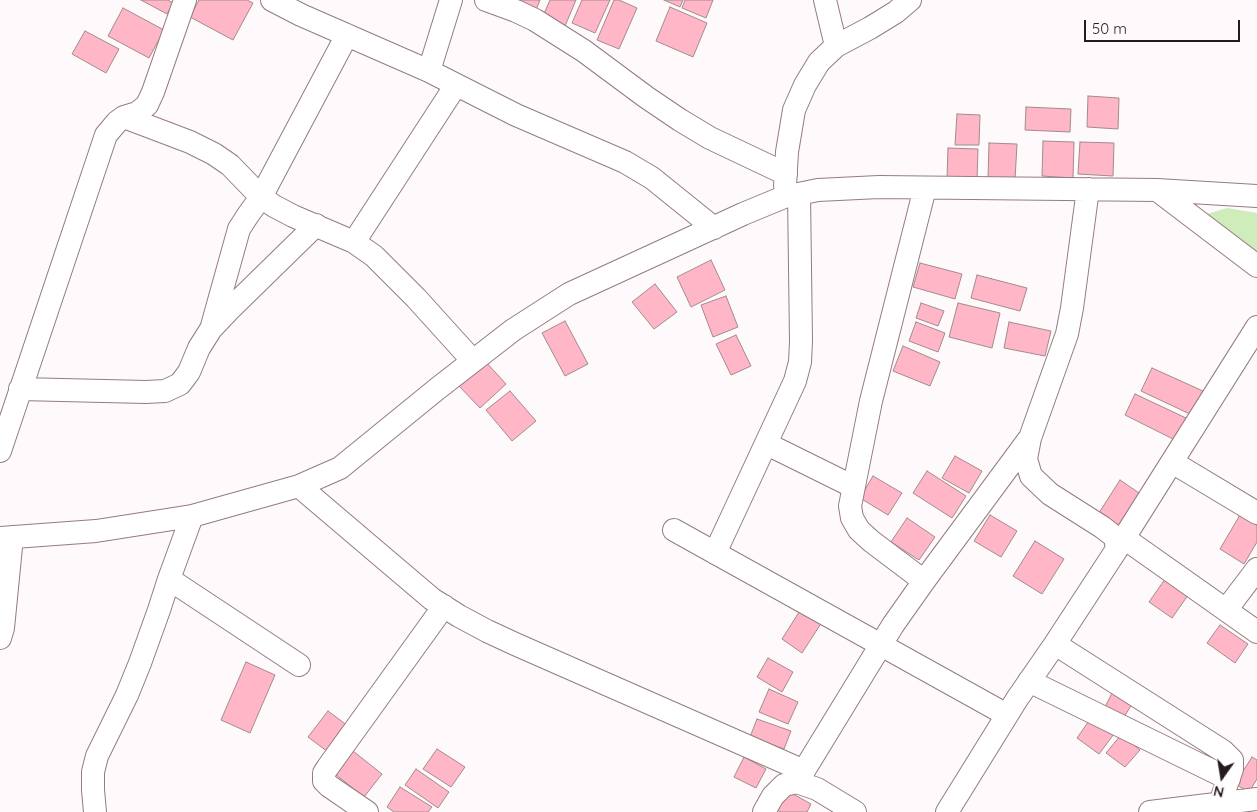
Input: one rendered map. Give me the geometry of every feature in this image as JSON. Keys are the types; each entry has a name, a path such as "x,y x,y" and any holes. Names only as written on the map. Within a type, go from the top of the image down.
{"street":[{"path":"0,451 106,135 117,122 137,113 147,105 185,0"},
{"path":"272,0 301,15 429,72 516,115 625,162 652,178 714,228"},
{"path":"429,72 451,0"},
{"path":"486,0 535,20 584,51 680,120 710,138 786,174"},
{"path":"825,0 836,46"},
{"path":"715,553 767,444 795,381 800,362 801,341 791,196 786,174 787,152 794,110 805,84 819,62 836,46 896,12 910,0"},
{"path":"211,329 239,229 261,197 347,35"},
{"path":"354,242 456,85"},
{"path":"124,118 190,142 214,154 230,165 261,197 293,216 354,242 374,256 473,361"},
{"path":"0,638 3,628 6,537 96,531 192,516 299,486 340,468 513,330 570,294 743,214 791,196 818,190 878,187 1157,190 1257,196"},
{"path":"924,580 859,530 852,518 850,506 870,401 925,188"},
{"path":"1088,189 1067,334 1030,438 1026,459 1031,476 1050,494 1257,632"},
{"path":"1157,190 1257,266"},
{"path":"20,389 137,392 165,391 180,384 189,372 199,348 211,329 316,226"},
{"path":"947,812 1029,681 1121,543 1257,327"},
{"path":"764,812 773,796 784,785 801,776 881,645 924,580 1030,438"},
{"path":"767,444 854,487"},
{"path":"1172,462 1257,513"},
{"path":"299,486 432,599 459,616 486,631 801,776 817,789 855,812"},
{"path":"95,812 93,772 97,756 133,679 192,516"},
{"path":"674,530 1008,715"},
{"path":"1226,610 1257,569"},
{"path":"169,579 299,665"},
{"path":"367,812 329,786 324,781 324,774 444,606"},
{"path":"1055,644 1223,751 1232,760 1232,769 1220,803"},
{"path":"1029,681 1229,779"},
{"path":"1150,812 1257,799"}],"green space":[{"path":"1227,208 1257,213 1257,260 1204,215"}],"building":[{"path":"141,0 168,0 173,3 167,14"},
{"path":"199,0 247,0 253,3 233,40 190,17"},
{"path":"514,0 540,0 536,10"},
{"path":"550,0 576,0 565,26 543,16"},
{"path":"582,0 610,0 595,33 572,23"},
{"path":"614,0 619,0 637,8 619,49 597,40"},
{"path":"664,0 683,0 680,7"},
{"path":"685,0 713,0 706,18 682,8"},
{"path":"670,7 707,23 693,57 656,41"},
{"path":"123,8 164,30 149,58 108,36"},
{"path":"85,31 119,49 106,73 72,54"},
{"path":"1088,96 1119,98 1118,129 1087,127"},
{"path":"1026,107 1071,109 1070,132 1025,130"},
{"path":"957,114 980,115 979,145 955,145"},
{"path":"1043,141 1074,142 1073,178 1042,176"},
{"path":"1080,142 1114,143 1113,176 1078,174"},
{"path":"989,143 1017,144 1015,180 988,179"},
{"path":"948,148 978,149 977,180 947,179"},
{"path":"711,260 725,290 691,307 677,277"},
{"path":"920,263 962,274 955,299 913,287"},
{"path":"977,275 1027,288 1020,311 971,298"},
{"path":"655,284 677,312 654,329 632,302"},
{"path":"726,296 738,327 713,337 701,305"},
{"path":"921,303 944,311 938,326 916,318"},
{"path":"958,303 1000,313 992,348 949,337"},
{"path":"565,321 588,364 565,376 542,333"},
{"path":"916,322 945,333 938,352 909,341"},
{"path":"1009,322 1051,331 1045,356 1004,348"},
{"path":"736,335 751,366 731,375 716,344"},
{"path":"903,346 940,362 930,386 893,371"},
{"path":"485,361 506,384 480,408 458,385"},
{"path":"1152,368 1203,391 1192,415 1141,391"},
{"path":"510,391 536,421 512,441 486,410"},
{"path":"1135,394 1186,418 1175,440 1125,415"},
{"path":"955,456 982,471 969,493 942,478"},
{"path":"927,471 966,496 952,518 913,493"},
{"path":"873,476 902,493 888,515 860,498"},
{"path":"1120,480 1142,495 1119,530 1097,516"},
{"path":"990,515 1017,531 1001,557 974,541"},
{"path":"1240,515 1257,525 1257,542 1244,564 1220,549"},
{"path":"907,518 935,537 919,560 891,542"},
{"path":"1035,541 1064,559 1042,594 1013,576"},
{"path":"1168,575 1191,591 1172,618 1149,602"},
{"path":"801,609 822,622 802,653 782,639"},
{"path":"1220,625 1248,644 1235,663 1207,643"},
{"path":"768,658 793,672 782,692 757,677"},
{"path":"246,662 275,675 250,733 221,720"},
{"path":"1115,687 1134,701 1124,717 1105,707"},
{"path":"769,689 798,702 788,724 759,712"},
{"path":"328,711 348,726 328,752 308,737"},
{"path":"1091,718 1117,730 1099,754 1077,738"},
{"path":"757,719 791,731 784,749 750,737"},
{"path":"1121,735 1140,750 1125,767 1106,753"},
{"path":"437,749 465,767 451,787 423,769"},
{"path":"353,751 382,774 364,797 335,774"},
{"path":"744,757 766,769 756,788 734,777"},
{"path":"1252,757 1257,760 1257,779 1249,792 1235,784"},
{"path":"416,769 449,792 438,808 405,785"},
{"path":"400,787 432,807 428,812 394,812 387,807"},
{"path":"786,790 811,804 807,812 781,812 775,809"}]}
